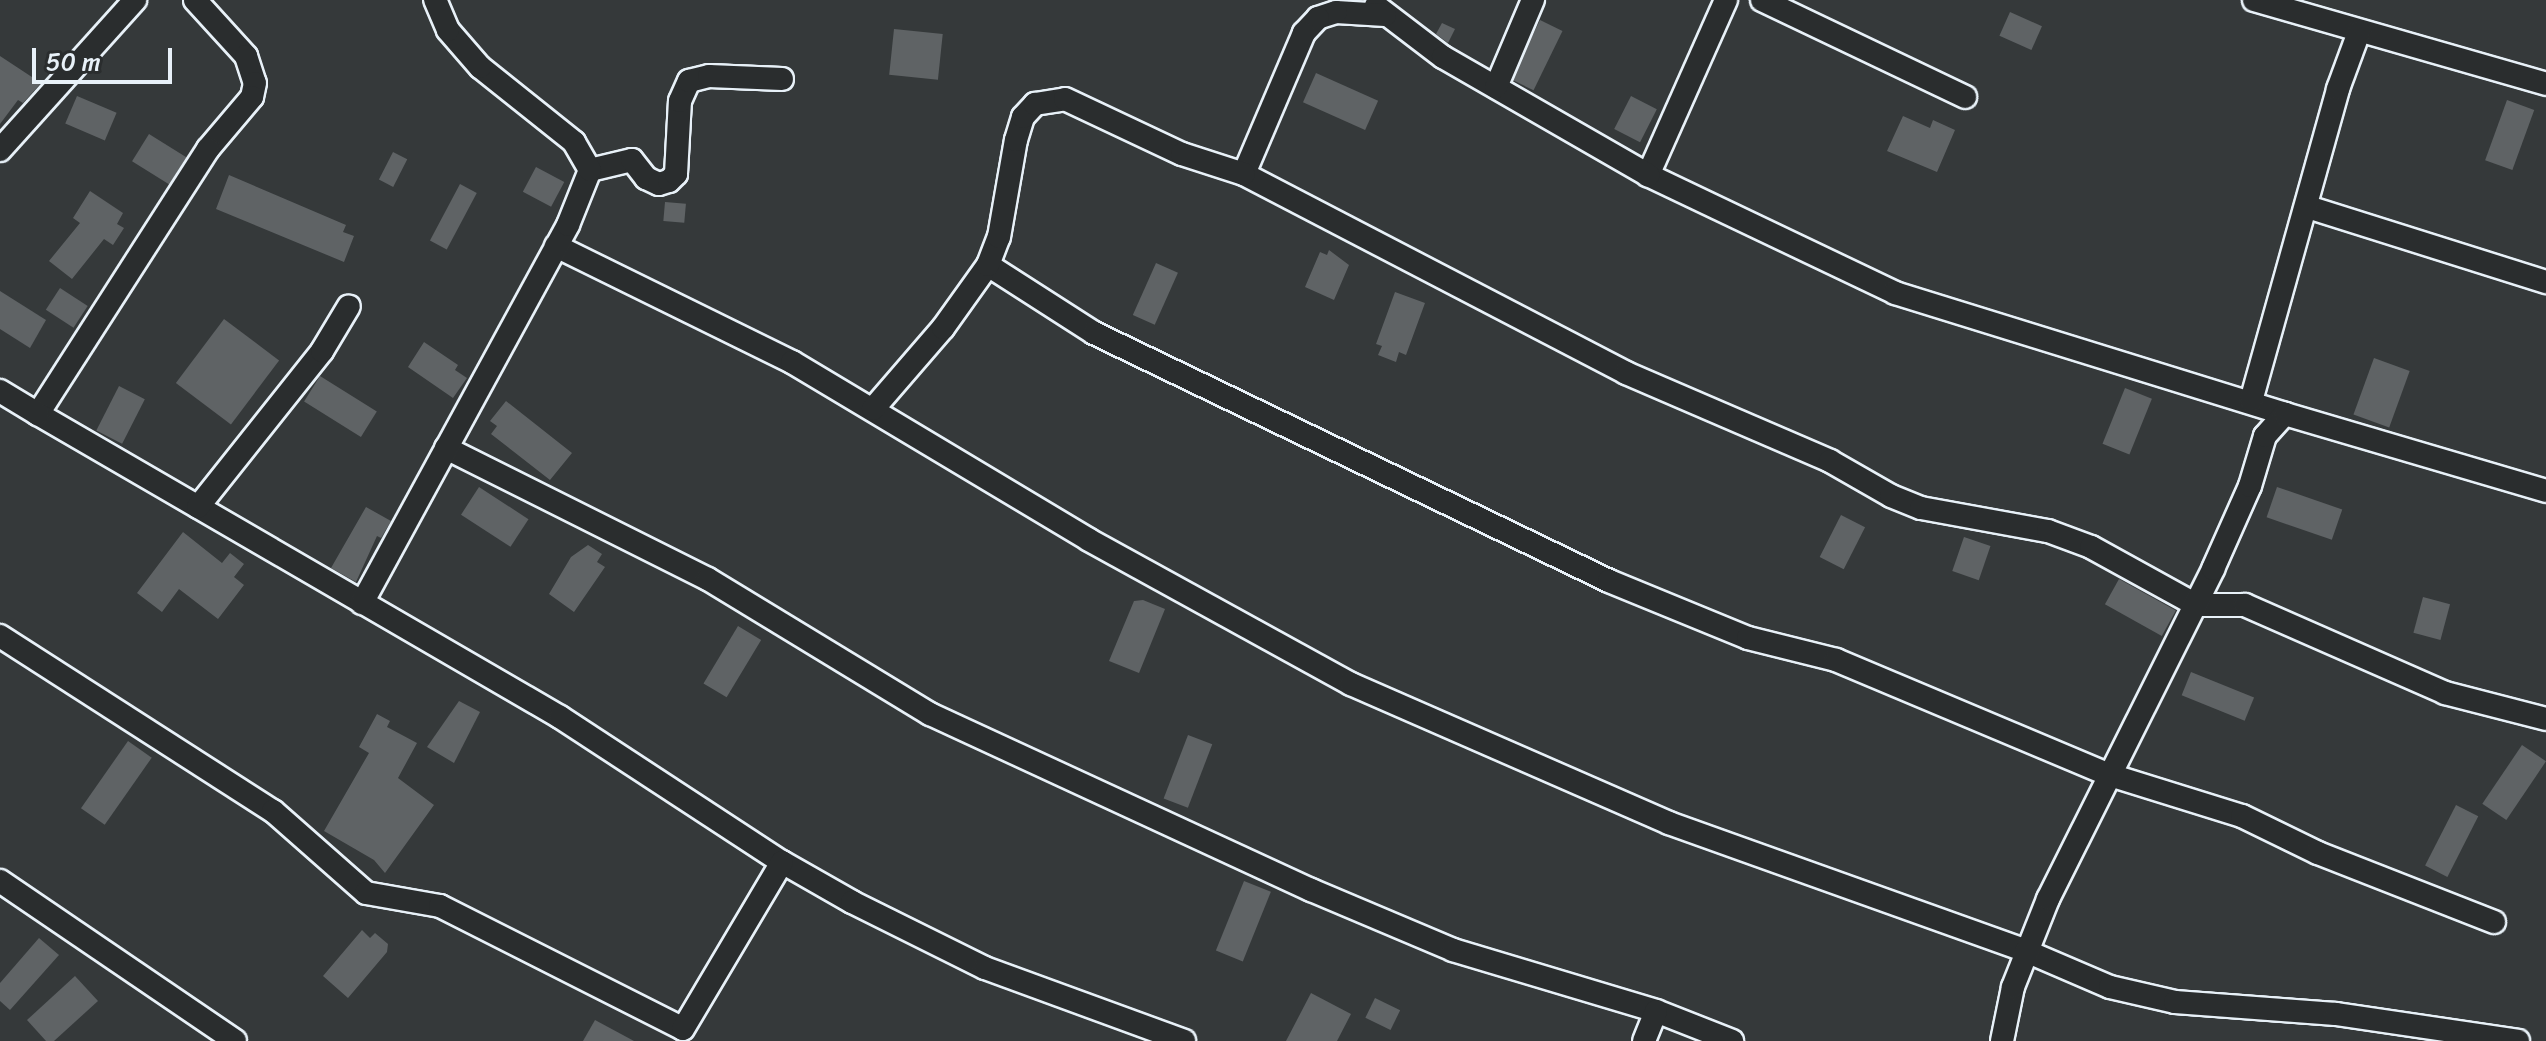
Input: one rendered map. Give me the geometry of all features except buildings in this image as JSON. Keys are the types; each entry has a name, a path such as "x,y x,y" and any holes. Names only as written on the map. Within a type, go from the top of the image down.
{"street":[{"path":"0,150 135,0"},
{"path":"38,414 208,149 252,97 255,83 246,56 195,0"},
{"path":"362,603 556,246 587,187 590,170 574,142 473,59 448,30 435,0"},
{"path":"1496,87 1533,0"},
{"path":"1648,175 1726,0"},
{"path":"1762,0 1965,97"},
{"path":"2254,0 2546,84"},
{"path":"1244,174 1304,33 1318,18 1336,12 1378,7 1496,87 1648,175 1895,293 2546,491"},
{"path":"2251,401 2308,207 2338,89 2359,32"},
{"path":"590,170 632,160 646,178 659,184 669,181 676,174 680,101 689,81 709,76 782,79"},
{"path":"873,409 943,328 988,265 1023,117 1035,104 1050,98 1082,106 1182,154 1244,174 1626,373 1830,461 1891,496 1921,508 2048,531 2091,547 2196,605 2245,605 2445,693 2546,719"},
{"path":"2308,207 2546,282"},
{"path":"556,246 792,362 1209,608 1447,729 1669,823 2026,951 2110,987 2175,1002 2336,1014 2518,1041"},
{"path":"988,265 1094,333 1609,581 1748,638 1836,660 2110,775 2242,816 2318,853 2494,922"},
{"path":"198,507 322,351 349,306"},
{"path":"0,391 560,717 782,862 985,968 1184,1041"},
{"path":"2002,1041 2026,951 2196,605 2250,486 2265,436 2285,414"},
{"path":"446,448 708,579 930,714 1453,950 1656,1011 1732,1041"},
{"path":"0,636 273,811 366,893 440,906 679,1035 782,862"},
{"path":"0,881 235,1041"},
{"path":"1644,1041 1656,1011"}]}
